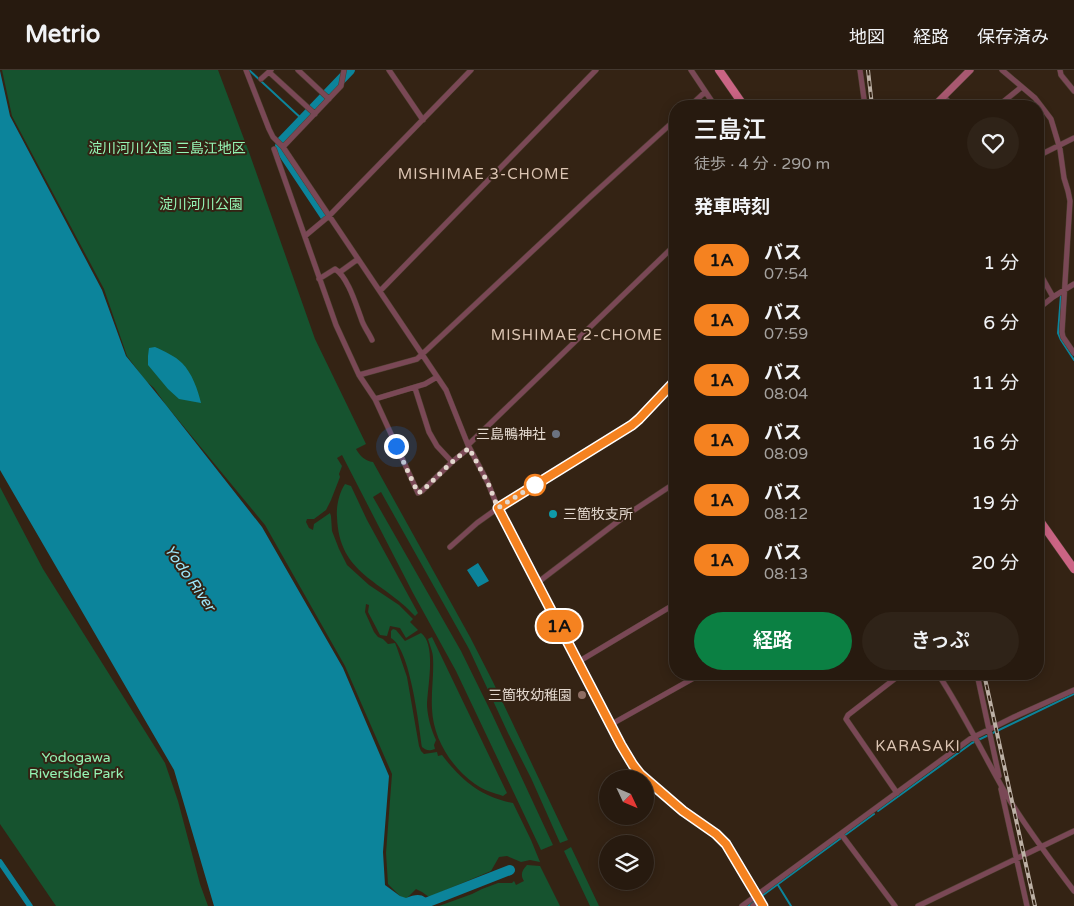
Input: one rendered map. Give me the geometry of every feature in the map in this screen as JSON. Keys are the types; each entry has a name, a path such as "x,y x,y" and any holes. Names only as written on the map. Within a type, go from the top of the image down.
{"main road":[{"path":"719,70 740,100"},
{"path":"941,100 970,70"},
{"path":"498,508 632,425 669,387"},
{"path":"1044,526 1074,569"}],"street":[{"path":"246,70 273,138 283,147 446,390 468,447 488,483 498,508 610,725 633,765 640,774 683,811 716,834 726,844 763,906"},
{"path":"298,70 329,99"},
{"path":"283,147 341,86 344,70"},
{"path":"389,70 422,120"},
{"path":"305,236 329,216 471,70"},
{"path":"380,291 596,70"},
{"path":"691,70 711,100"},
{"path":"860,70 864,100"},
{"path":"1002,70 1038,100"},
{"path":"1060,70 1061,75 1074,91"},
{"path":"262,79 270,71 314,114"},
{"path":"1005,100 1019,89"},
{"path":"696,100 705,92"},
{"path":"944,97 947,100"},
{"path":"1044,110 1050,119 1059,146 1070,201 1062,332 1063,337 1074,353"},
{"path":"359,375 417,359 669,125"},
{"path":"1044,153 1074,138"},
{"path":"274,148 336,326 359,375 375,399 418,493 468,447 669,251"},
{"path":"340,272 358,259"},
{"path":"319,279 335,269 340,272 372,340"},
{"path":"1044,281 1053,297"},
{"path":"1044,304 1074,284"},
{"path":"375,399 416,388 437,376"},
{"path":"416,388 429,432 437,446 452,462"},
{"path":"537,583 625,516 669,487"},
{"path":"450,547 477,523 498,508"},
{"path":"578,662 669,608"},
{"path":"610,725 690,680"},
{"path":"893,680 848,715 846,719 897,794"},
{"path":"942,680 1000,783 1040,848 1074,890"},
{"path":"978,680 1027,906"},
{"path":"752,906 768,886 975,737 1074,690"},
{"path":"918,906 1074,832"},
{"path":"841,834 895,906"},
{"path":"742,906 758,898"}],"green space":[{"path":"2,70 218,70 315,339 366,444 356,449 363,458 373,462 470,637 568,840 560,843 469,649 381,492 373,497 461,651 553,845 541,850 456,671 413,593 342,455 337,458 342,466 339,474 340,477 326,510 314,519 307,519 306,522 309,528 313,530 314,524 330,513 332,531 347,565 369,585 399,605 413,619 410,622 418,630 406,638 400,628 390,626 387,636 380,635 368,612 369,605 366,604 365,612 374,632 388,644 395,643 397,648 407,677 421,751 424,754 437,752 438,756 442,755 464,780 481,792 513,803 540,862 530,860 521,862 507,856 499,857 491,871 429,897 416,889 406,899 400,896 388,884 386,853 392,774 345,666 265,525 127,356 104,289 12,116"},
{"path":"345,484 351,486 367,520 418,613 415,616 364,575 345,552 340,536 337,513 340,496"},
{"name":"Yodogawa Riverside Park","path":"0,487 43,569 165,763 178,801 200,884 208,906 56,906 0,824"},
{"path":"393,629 405,641 421,633 429,647 430,667 427,706 430,724 436,740 435,749 428,750 422,747 416,705 408,671 398,645 391,638 391,631"},
{"path":"432,637 507,793 503,796 481,788 466,777 451,760 440,741 433,720 432,709 433,658 428,639"},
{"path":"571,847 599,906 590,906 564,851"},
{"path":"527,865 540,866 560,906 439,906 498,883 512,883 514,881 516,885 524,881 522,873"}],"water":[{"name":"Yodo River","path":"0,71 10,116 102,290 126,356 262,527 343,668 389,776 383,852 385,885 406,898 414,895 424,896 432,906 214,906 174,770 0,470"},
{"path":"155,347 173,356 186,367 194,382 201,403 179,399 148,365 149,348"},
{"path":"478,563 489,581 478,587 467,570"}],"waterway":[{"path":"249,70 303,120"},
{"path":"325,216 280,146 282,141 350,70"},
{"path":"1061,295 1058,333 1074,360"},
{"path":"878,811 972,743 1074,694"},
{"path":"748,906 874,814"},
{"path":"0,862 30,906"},
{"path":"418,906 510,870"},
{"path":"778,885 791,906"}],"railway":[{"path":"868,70 871,100"},
{"path":"985,680 1035,906"}],"bus line":[{"name":"1A","path":"669,387 632,425 498,508 633,765 640,774 683,811 716,834 726,844 763,906"}],"place":[{"name":"三島鴨神社","path":"556,434"},
{"name":"三箇牧支所","path":"553,514"},
{"name":"三箇牧幼稚園","path":"582,695"}],"district":[{"name":"MISHIMAE 3-CHOME","path":"484,174"},
{"name":"MISHIMAE 2-CHOME","path":"577,335"},
{"name":"KARASAKI","path":"918,746"}],"route":[{"path":"396,446 418,493 469,448 488,483 498,508 535,485"}],"park label":[{"name":"淀川河川公園 三島江地区","path":"167,148"},
{"name":"淀川河川公園","path":"201,204"}]}
